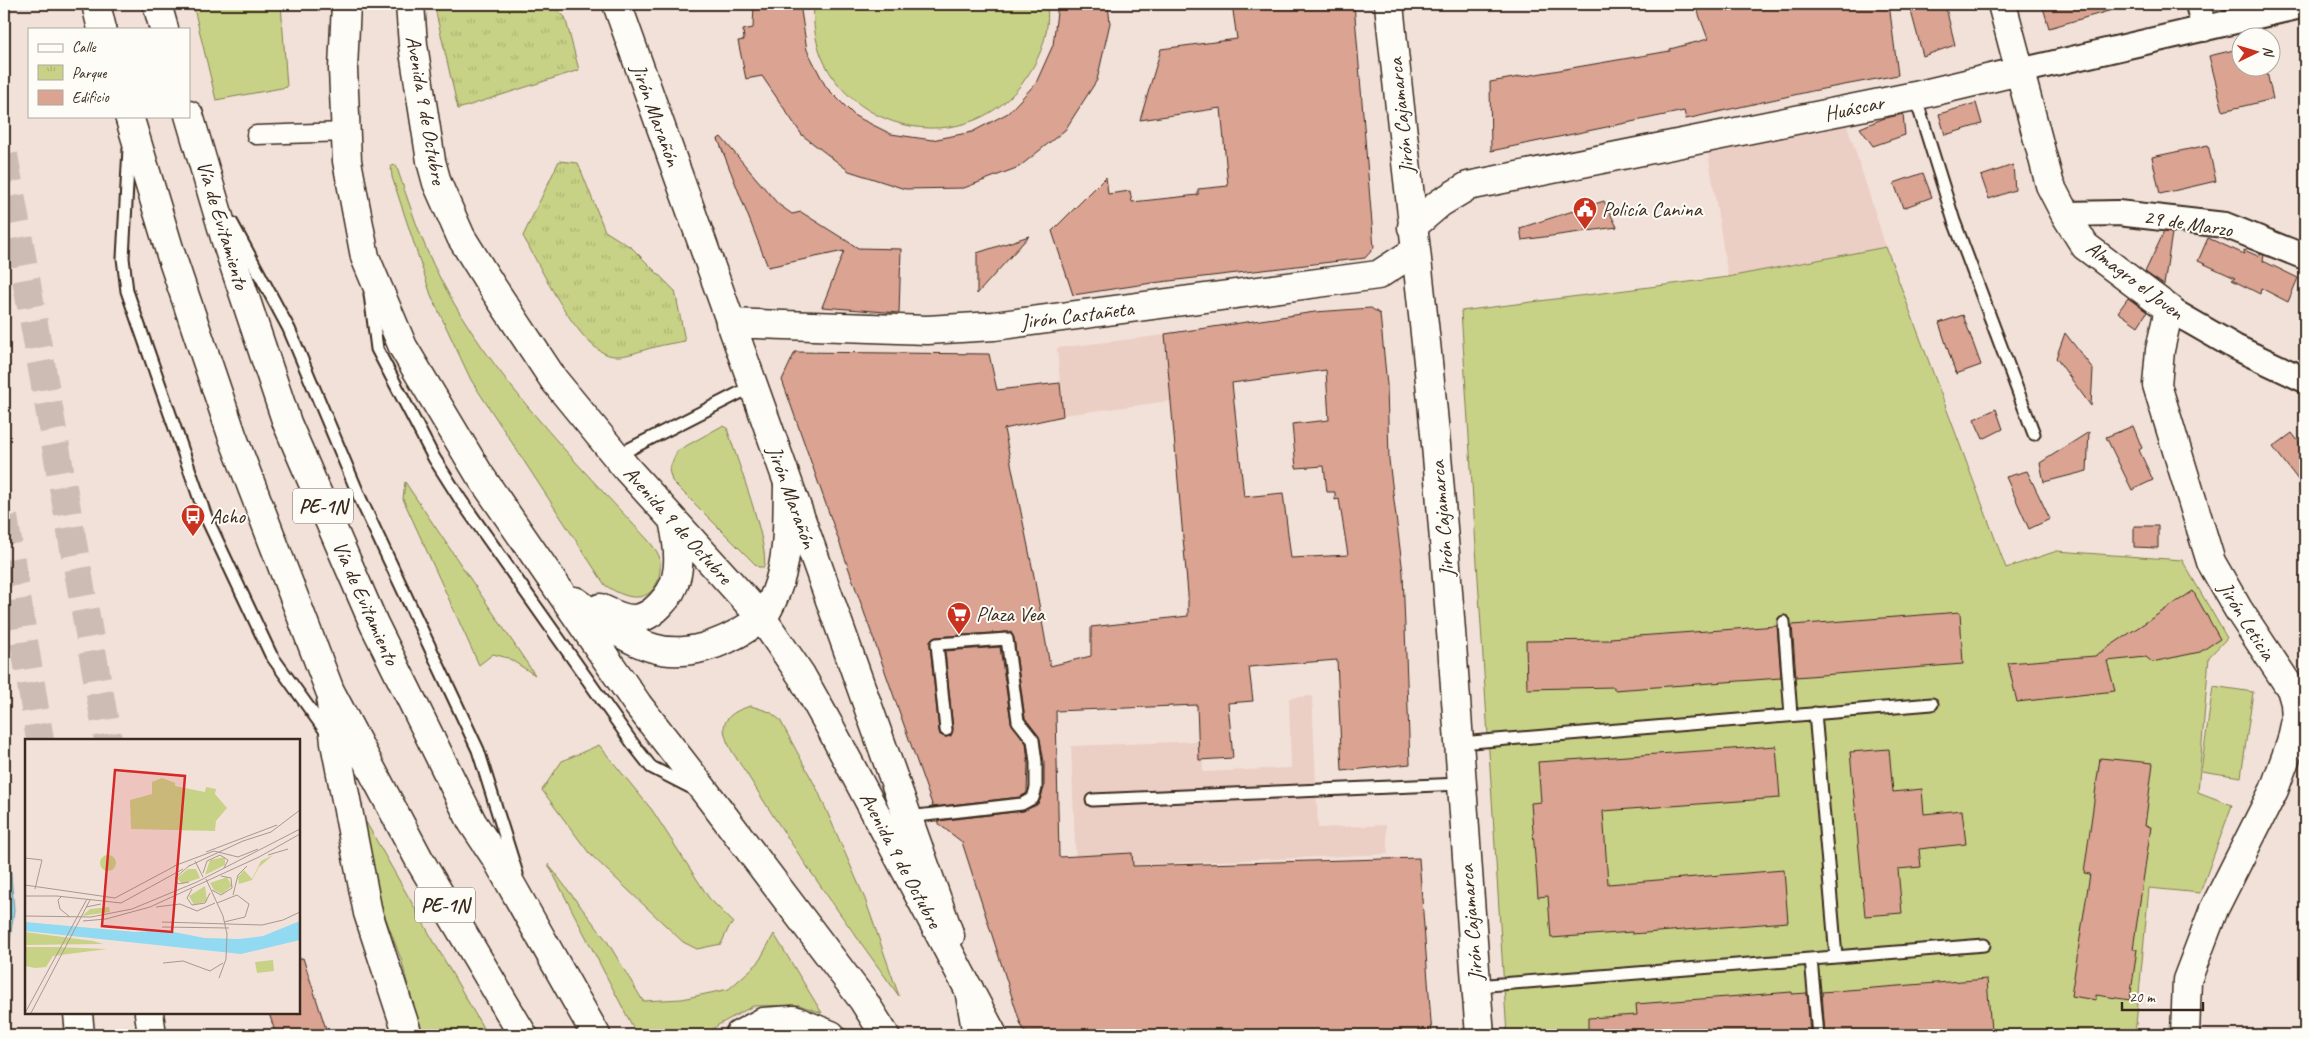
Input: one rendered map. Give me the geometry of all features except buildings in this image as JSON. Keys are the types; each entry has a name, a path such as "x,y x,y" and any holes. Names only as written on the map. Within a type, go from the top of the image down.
{"main road":[{"path":"96,4 102,28"},
{"path":"157,4 164,28"},
{"path":"330,4 343,69"},
{"path":"346,4 343,69 347,160 365,258 404,347 479,474 638,705 863,1000 885,1035"},
{"name":"Avenida 9 de Octubre","path":"410,4 411,30 431,161 440,192 461,237 490,285 554,380 616,456 762,618 796,667 993,1035"},
{"name":"Jirón Marañón","path":"617,4 968,989"},
{"name":"Jirón Cajamarca","path":"1389,4 1434,420 1448,586 1460,784 1480,1035"},
{"name":"Almagro el Joven","path":"2002,4 2050,185 2065,214 2085,246 2169,309"},
{"name":"Huáscar","path":"1413,239 1440,204 1468,186 1914,96 2020,71"},
{"name":"Vía de Evitamiento","path":"190,118 287,423 374,624 472,822 496,858 596,1035"},
{"name":"PE-1N","path":"130,119 171,254 232,435 330,691 420,861 523,1035"},
{"name":"Jirón Castañeta","path":"730,323 927,330 994,326 1378,275 1413,239"},
{"name":"Jirón Leticia","path":"2169,309 2160,350 2157,385 2205,544 2211,562 2234,601 2291,688 2296,720 2292,743 2274,790 2214,909 2187,980 2185,1035"},
{"path":"558,588 613,628 633,640 653,648 674,652 711,646 740,633 762,618 778,585 786,555 788,485"},
{"path":"558,588 617,616 635,619 654,611 665,600 676,578 677,541 674,520"},
{"path":"330,691 335,743 368,913 408,1035"},
{"path":"968,989 976,1035"},
{"path":"78,1014 80,1035"},
{"path":"150,1014 152,1035"},
{"path":"739,1035 764,1022 794,1020 831,1035"}],"street":[{"path":"2198,4 2204,29"},
{"name":"Huáscar","path":"2020,71 2305,5"},
{"path":"256,135 346,132"},
{"name":"29 de Marzo","path":"2065,214 2118,213 2225,225 2305,258"},
{"name":"Almagro el Joven","path":"2169,309 2235,347 2305,380"}],"lane":[{"path":"1914,96 1954,221 2034,434"},
{"path":"130,119 123,258 127,291 206,517 271,655 335,743 373,771"},
{"path":"207,177 289,330 360,498 478,750 533,923"},
{"path":"365,258 376,349 434,458 460,499 614,721 651,767 710,798"},
{"path":"616,456 753,386"},
{"path":"1784,622 1792,715"},
{"path":"908,817 1022,804 1033,798 1036,788 1032,740 1018,721 1007,639 937,644 946,730"},
{"path":"1458,743 1932,704"},
{"path":"1815,713 1836,957"},
{"path":"1092,800 1460,784"},
{"path":"1476,986 1984,944"},
{"path":"1811,959 1818,1035"}],"shaded area":[{"path":"1847,125 1886,247 1728,277 1708,153"},
{"path":"1165,335 1170,401 1063,415 1057,348"},
{"path":"1312,696 1318,828 1386,825 1388,854 1076,867 1071,746 1202,741 1203,772 1291,768 1289,698"}],"green space":[{"path":"193,4 281,4 287,87 216,100"},
{"path":"434,4 551,4 565,17 579,70 458,109"},
{"path":"814,4 1047,4 1048,14 1044,41 1033,67 1000,106 966,123 930,128 893,122 860,105 834,79 818,45"},
{"path":"559,161 578,163 605,231 632,248 675,291 685,341 614,356 601,351 574,325 523,236"},
{"path":"396,165 433,264 460,313 483,348 508,382 563,448 657,552 660,562 659,576 654,588 645,596 634,597 625,595 605,585 471,380 431,295 392,177 391,166"},
{"path":"1886,247 2006,568 2057,551 2182,560 2227,638 2209,657 2198,792 2232,805 2200,893 2149,888 2135,1035 1507,1035 1461,311 1728,277"},
{"path":"722,426 727,428 751,499 762,540 764,567 758,567 672,481 669,470 677,451"},
{"path":"405,482 535,675 508,658 493,654 479,665 403,499"},
{"path":"2213,686 2253,692 2241,777 2201,771"},
{"path":"751,706 770,712 780,720 818,791 865,899 899,996 804,862 727,742 724,729 727,720 738,711"},
{"path":"599,745 652,810 709,898 734,923 729,927 721,944 697,949 683,942 589,853 542,790 562,761"},
{"path":"350,794 487,1035 420,1035 402,962 379,900"},
{"path":"548,864 607,941 643,1001 682,999 729,989 758,963 774,934 822,1013 799,1005 753,1006 718,1025 706,1035 637,1035"}],"water":[{"path":"4,793 14,910 4,984"}],"tunnel":[{"path":"4,155 108,739"},
{"path":"4,517 40,739"}],"place":[{"name":"Policía Canina","path":"1585,230"},
{"name":"Acho","path":"193,537"},
{"name":"Plaza Vea","path":"959,635"}]}
